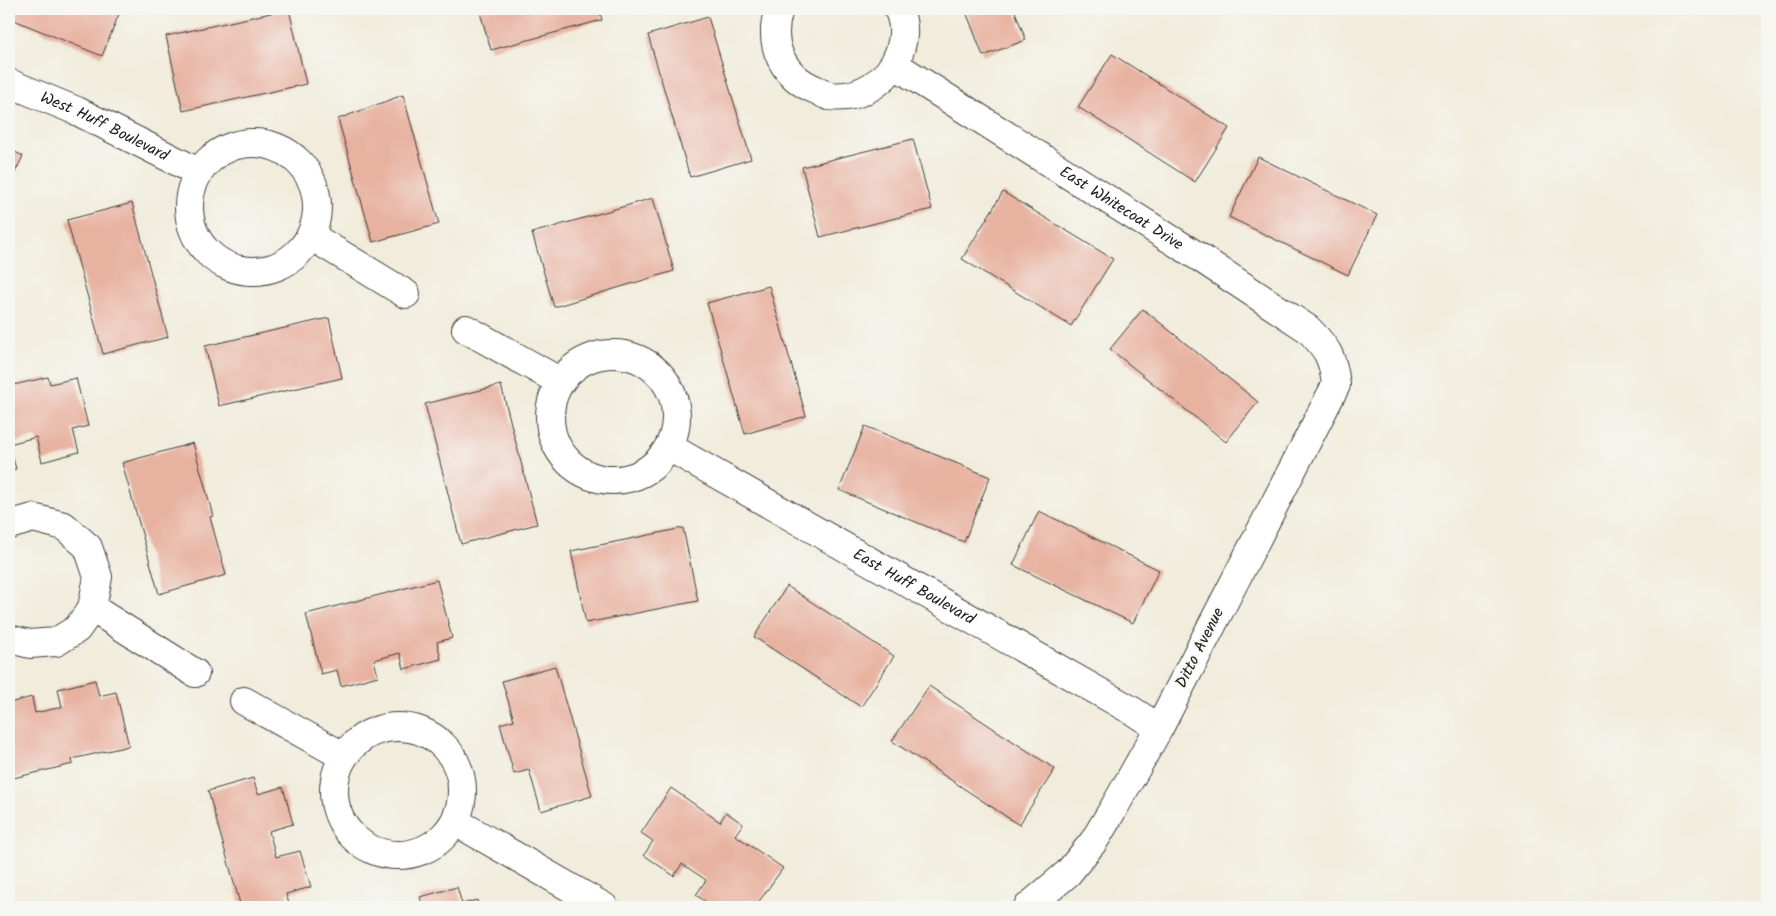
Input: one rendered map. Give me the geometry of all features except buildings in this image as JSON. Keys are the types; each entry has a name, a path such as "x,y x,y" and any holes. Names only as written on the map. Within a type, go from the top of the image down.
{"street":[{"path":"780,9 775,22 776,48 787,70 806,87 829,96 855,94 878,84 894,65 903,41 902,16 898,9"},
{"name":"East Whitecoat Drive","path":"894,65 1202,259 1308,329 1319,340 1334,366"},
{"name":"West Huff Boulevard","path":"9,83 77,111 198,172"},
{"path":"254,142 285,150 309,173 318,205 311,236 294,257 272,268 246,271 221,263 202,245 190,222 189,196 198,172 222,150 254,142"},
{"path":"311,236 406,294"},
{"path":"466,328 559,381"},
{"path":"598,354 622,354 645,362 663,378 674,400 677,424 669,447 655,464 636,477 613,481 590,476 577,469 571,465 556,447 549,425 550,402 559,381 576,364 598,354"},
{"name":"Ditto Avenue","path":"1028,907 1068,873 1094,842 1159,728 1336,385 1334,366"},
{"name":"East Huff Boulevard","path":"669,447 1131,710 1159,728"},
{"path":"9,525 33,518 64,526 88,547 98,577 92,608 78,629 56,642 30,644 9,638"},
{"path":"92,608 195,673"},
{"path":"244,701 342,756"},
{"path":"399,725 431,734 454,758 464,790 456,822 432,847 398,857 364,848 340,822 332,789 342,756 367,733 399,725"},
{"path":"456,822 604,907"}]}
